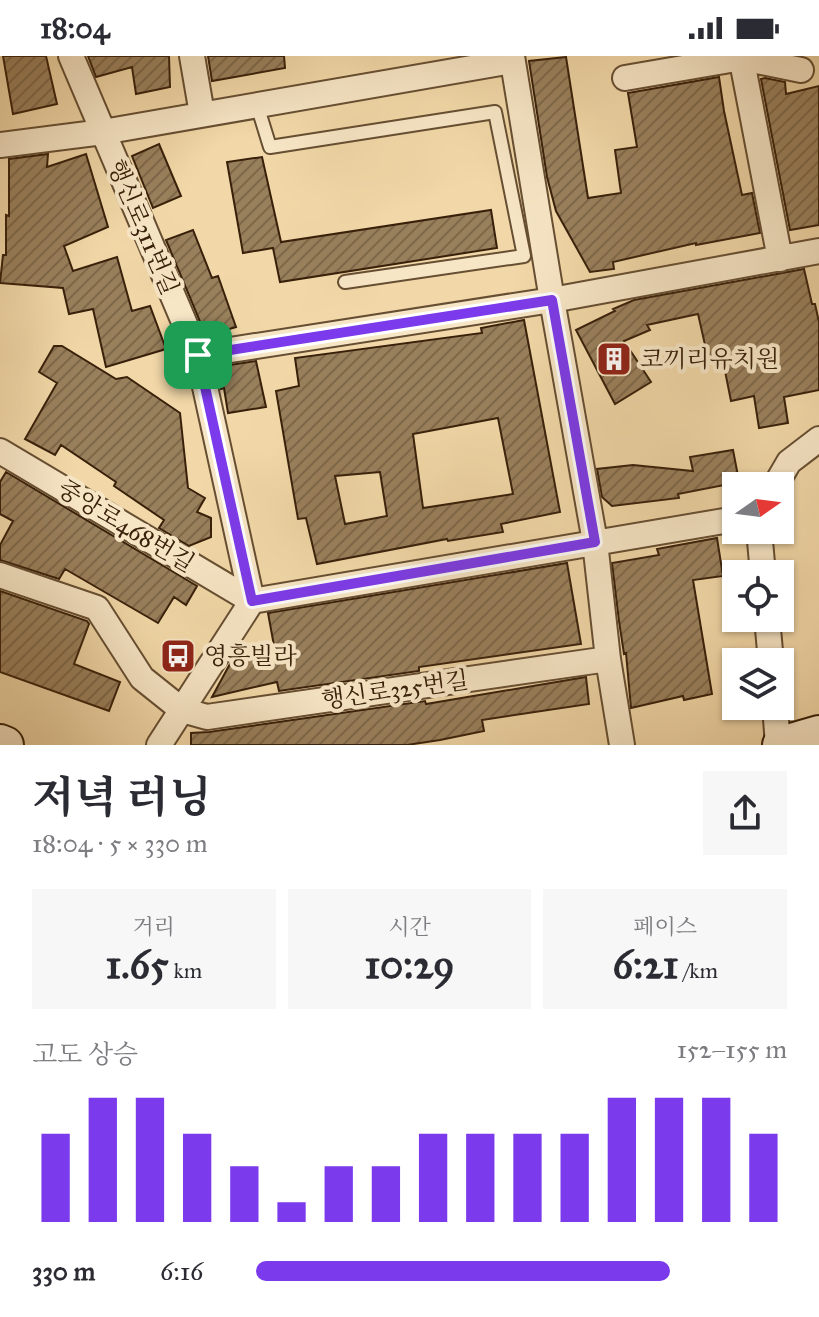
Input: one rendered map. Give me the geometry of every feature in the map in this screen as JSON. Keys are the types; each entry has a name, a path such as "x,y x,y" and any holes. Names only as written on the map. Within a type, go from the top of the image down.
{"main road":[{"path":"780,745 819,734"}],"street":[{"name":"행신로311번길","path":"71,56 198,355 252,601"},
{"path":"192,56 202,114"},
{"path":"625,78 742,57 801,70"},
{"path":"742,57 780,259"},
{"path":"0,145 103,132 512,59 595,542 608,659 622,745"},
{"path":"198,355 552,300 819,251"},
{"path":"783,472 789,462 819,439"},
{"name":"중앙로468번길","path":"0,451 252,601"},
{"path":"159,745 252,601 722,521"},
{"path":"0,575 97,608 142,678 182,710"},
{"name":"행신로325번길","path":"182,710 207,717 608,659"},
{"path":"777,720 780,745"}],"lane":[{"path":"257,105 270,147 495,112 524,256 345,282"}],"building":[{"path":"3,56 46,56 57,104 13,114"},
{"path":"88,56 169,56 170,87 136,94 132,67 96,77"},
{"path":"208,56 284,56 285,68 212,81"},
{"path":"566,57 588,198 621,193 615,150 637,147 628,93 719,77 742,195 752,193 760,233 696,243 613,262 614,269 590,272 556,211 547,177 529,61"},
{"path":"761,79 785,82 786,94 819,86 819,225 790,230"},
{"path":"159,144 181,196 153,208 132,156"},
{"path":"48,154 47,167 86,154 108,227 64,246 73,271 117,257 132,311 150,306 166,349 106,367 93,309 69,314 63,288 0,283 3,255 6,255 6,215 9,216 9,159"},
{"path":"262,157 281,242 491,210 497,248 280,282 273,248 243,253 227,162"},
{"path":"193,230 212,278 218,276 236,327 206,336 166,240"},
{"path":"804,269 819,322 819,390 784,397 788,423 759,428 754,396 731,401 722,356 708,358 698,314 647,325 650,330 624,341 651,382 615,404 576,330 634,300"},
{"path":"524,320 560,512 501,524 503,532 447,539 317,564 306,518 298,519 276,391 299,386 295,358 482,333 481,328","holes":["498,418 513,494 423,508 413,434","380,472 387,516 345,524 335,476"]},
{"path":"54,346 62,346 116,379 127,377 180,413 188,488 205,498 197,512 211,518 211,537 189,546 159,528 164,520 114,486 116,482 61,445 55,455 25,439 57,383 39,372"},
{"path":"256,361 266,407 228,413 224,388 221,389 216,367"},
{"path":"733,450 737,472 722,472 722,485 678,494 679,498 612,506 602,497 597,469 633,465 693,471 690,457"},
{"path":"6,472 197,586 186,605 174,597 158,623 65,569 59,579 0,560 0,545 13,521 0,514 0,482"},
{"path":"717,538 722,576 693,580 712,694 684,700 683,696 631,708 612,563 659,555 657,549"},
{"path":"567,563 581,644 279,691 277,682 212,697 231,662 273,656 275,651 268,613"},
{"path":"0,591 87,621 89,624 74,664 120,682 109,711 0,672"},
{"path":"586,677 589,704 482,720 484,731 440,740 407,745 191,745 191,733 425,701 426,704"}],"place":[{"name":"코끼리유치원","path":"614,359"},
{"name":"영흥빌라","path":"178,656"}],"route":[{"path":"552,300 595,542 252,601 198,355 552,300"}]}
